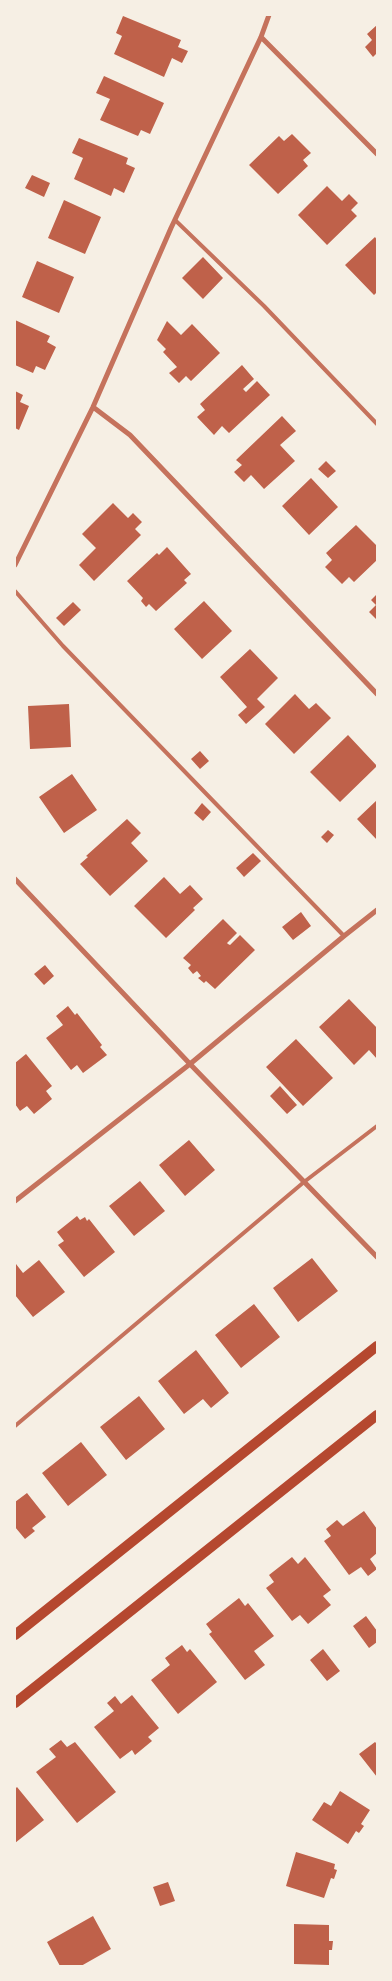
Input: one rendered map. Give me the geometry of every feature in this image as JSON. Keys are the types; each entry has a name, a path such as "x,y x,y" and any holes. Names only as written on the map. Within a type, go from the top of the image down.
{"main road":[{"path":"15,1635 377,1346"},
{"path":"15,1703 377,1415"}],"street":[{"path":"15,565 93,407 175,220 261,37 269,15"},
{"path":"261,37 377,154"},
{"path":"93,407 130,435 377,694"},
{"path":"15,879 190,1064 377,1257"},
{"path":"15,1202 190,1064 377,910"}],"lane":[{"path":"175,220 264,306 377,424"},
{"path":"15,591 63,646 344,936"},
{"path":"15,1426 304,1182 377,1126"}],"building":[{"path":"123,16 181,40 178,47 188,51 182,63 172,58 164,77 114,54 122,36 116,33"},
{"path":"377,25 377,53 373,57 365,47 372,40 367,34"},
{"path":"104,76 164,103 150,134 141,130 138,136 100,120 110,99 96,93"},
{"path":"292,134 311,153 303,160 308,166 278,194 249,165 279,136 284,141"},
{"path":"79,138 128,158 126,164 135,168 124,193 114,188 111,196 74,179 83,158 72,153"},
{"path":"32,175 50,183 44,197 25,188"},
{"path":"327,186 342,201 349,194 358,203 351,210 357,216 327,245 298,215"},
{"path":"64,200 101,217 85,254 48,238"},
{"path":"375,237 377,240 377,292 374,295 345,265"},
{"path":"203,257 223,278 203,299 182,278"},
{"path":"37,261 74,277 59,313 22,297"},
{"path":"15,320 50,336 47,342 56,347 45,370 36,366 33,373 15,365"},
{"path":"167,321 181,335 192,324 220,353 191,381 186,376 179,383 169,373 177,367 163,352 166,349 157,340"},
{"path":"242,365 254,379 243,389 246,392 257,381 270,395 229,433 222,426 214,435 197,417 205,410 200,404"},
{"path":"15,391 23,395 20,402 29,406 19,430 15,428"},
{"path":"282,416 296,431 280,445 295,461 264,489 251,475 244,482 234,472 242,465 236,460"},
{"path":"326,461 336,471 328,478 318,469"},
{"path":"311,478 338,507 309,535 282,506"},
{"path":"113,503 128,518 133,513 142,522 135,529 141,535 94,581 79,565 96,548 82,534"},
{"path":"356,525 377,546 377,560 354,582 349,577 342,584 325,567 332,560 326,553"},
{"path":"167,547 191,574 184,580 187,583 156,611 149,604 146,607 141,601 143,598 127,581 157,553 159,555"},
{"path":"377,594 377,620 369,612 376,605 371,600"},
{"path":"204,601 232,631 202,659 174,629"},
{"path":"73,602 81,610 64,626 56,618"},
{"path":"250,649 278,678 257,699 265,707 246,724 238,715 247,707 220,677"},
{"path":"295,694 309,709 316,703 331,718 294,754 265,724"},
{"path":"69,704 71,747 30,749 28,706"},
{"path":"348,735 377,766 340,802 310,772"},
{"path":"200,751 209,761 200,769 191,759"},
{"path":"72,774 97,810 64,833 39,797"},
{"path":"377,800 377,840 357,819"},
{"path":"202,803 211,812 203,821 194,813"},
{"path":"127,819 141,833 131,843 148,861 110,896 80,864 88,857 86,856"},
{"path":"328,830 334,835 327,843 321,837"},
{"path":"253,853 261,861 244,877 236,868"},
{"path":"164,877 180,894 190,885 203,899 193,908 195,910 166,938 134,906"},
{"path":"301,912 311,926 293,940 282,927"},
{"path":"223,919 237,933 228,944 230,945 240,935 255,950 215,989 206,981 204,983 198,978 201,976 197,971 193,974 188,968 191,965 183,958"},
{"path":"45,965 54,976 44,985 34,974"},
{"path":"349,999 377,1028 377,1059 369,1050 354,1065 319,1027"},
{"path":"68,1006 75,1015 77,1013 102,1045 100,1047 107,1055 83,1073 77,1065 71,1070 46,1038 63,1025 56,1016"},
{"path":"296,1039 333,1078 303,1106 266,1067"},
{"path":"26,1054 52,1086 46,1091 52,1099 34,1114 27,1106 20,1111 15,1104 15,1063"},
{"path":"280,1086 297,1105 287,1114 270,1096"},
{"path":"189,1140 215,1170 185,1196 159,1165"},
{"path":"140,1181 165,1211 134,1236 109,1206"},
{"path":"77,1216 80,1220 85,1217 87,1221 89,1219 115,1252 84,1277 58,1245 64,1241 57,1232"},
{"path":"312,1258 338,1291 298,1322 273,1288"},
{"path":"39,1260 65,1292 33,1317 15,1295 15,1266 16,1264 23,1273"},
{"path":"254,1304 280,1337 241,1368 215,1335"},
{"path":"196,1350 229,1393 211,1408 203,1399 184,1414 158,1381"},
{"path":"139,1396 165,1429 126,1460 100,1427"},
{"path":"81,1442 107,1475 68,1506 42,1473"},
{"path":"27,1493 46,1517 32,1528 35,1531 25,1539 15,1527 15,1502"},
{"path":"364,1511 377,1529 377,1553 370,1559 377,1569 368,1576 361,1567 349,1575 324,1541 331,1536 326,1529 337,1520 343,1526"},
{"path":"292,1557 298,1564 305,1557 331,1590 323,1596 331,1605 308,1624 300,1615 292,1621 266,1588 274,1582 269,1575"},
{"path":"239,1598 245,1606 248,1603 274,1636 254,1651 265,1665 245,1680 209,1634 212,1632 206,1624"},
{"path":"366,1616 377,1631 377,1642 369,1648 353,1626"},
{"path":"182,1645 187,1652 190,1649 217,1682 178,1714 151,1680 170,1665 165,1658"},
{"path":"323,1649 340,1671 327,1681 310,1660"},
{"path":"132,1695 159,1728 148,1737 152,1741 135,1755 132,1750 120,1759 94,1727 114,1711 107,1703 115,1696 121,1704"},
{"path":"61,1740 67,1747 75,1742 116,1792 77,1823 36,1772 56,1757 49,1749"},
{"path":"375,1742 377,1744 377,1777 359,1754"},
{"path":"17,1787 44,1820 15,1843 15,1789"},
{"path":"340,1791 370,1810 361,1824 364,1826 359,1833 356,1831 348,1844 312,1820 324,1802 331,1806"},
{"path":"296,1852 335,1864 334,1869 337,1870 334,1879 331,1878 324,1898 286,1886"},
{"path":"168,1882 175,1901 160,1906 153,1887"},
{"path":"93,1916 111,1949 81,1966 60,1966 47,1942"},
{"path":"294,1924 329,1925 329,1941 333,1941 332,1950 329,1950 329,1965 294,1964"}]}
